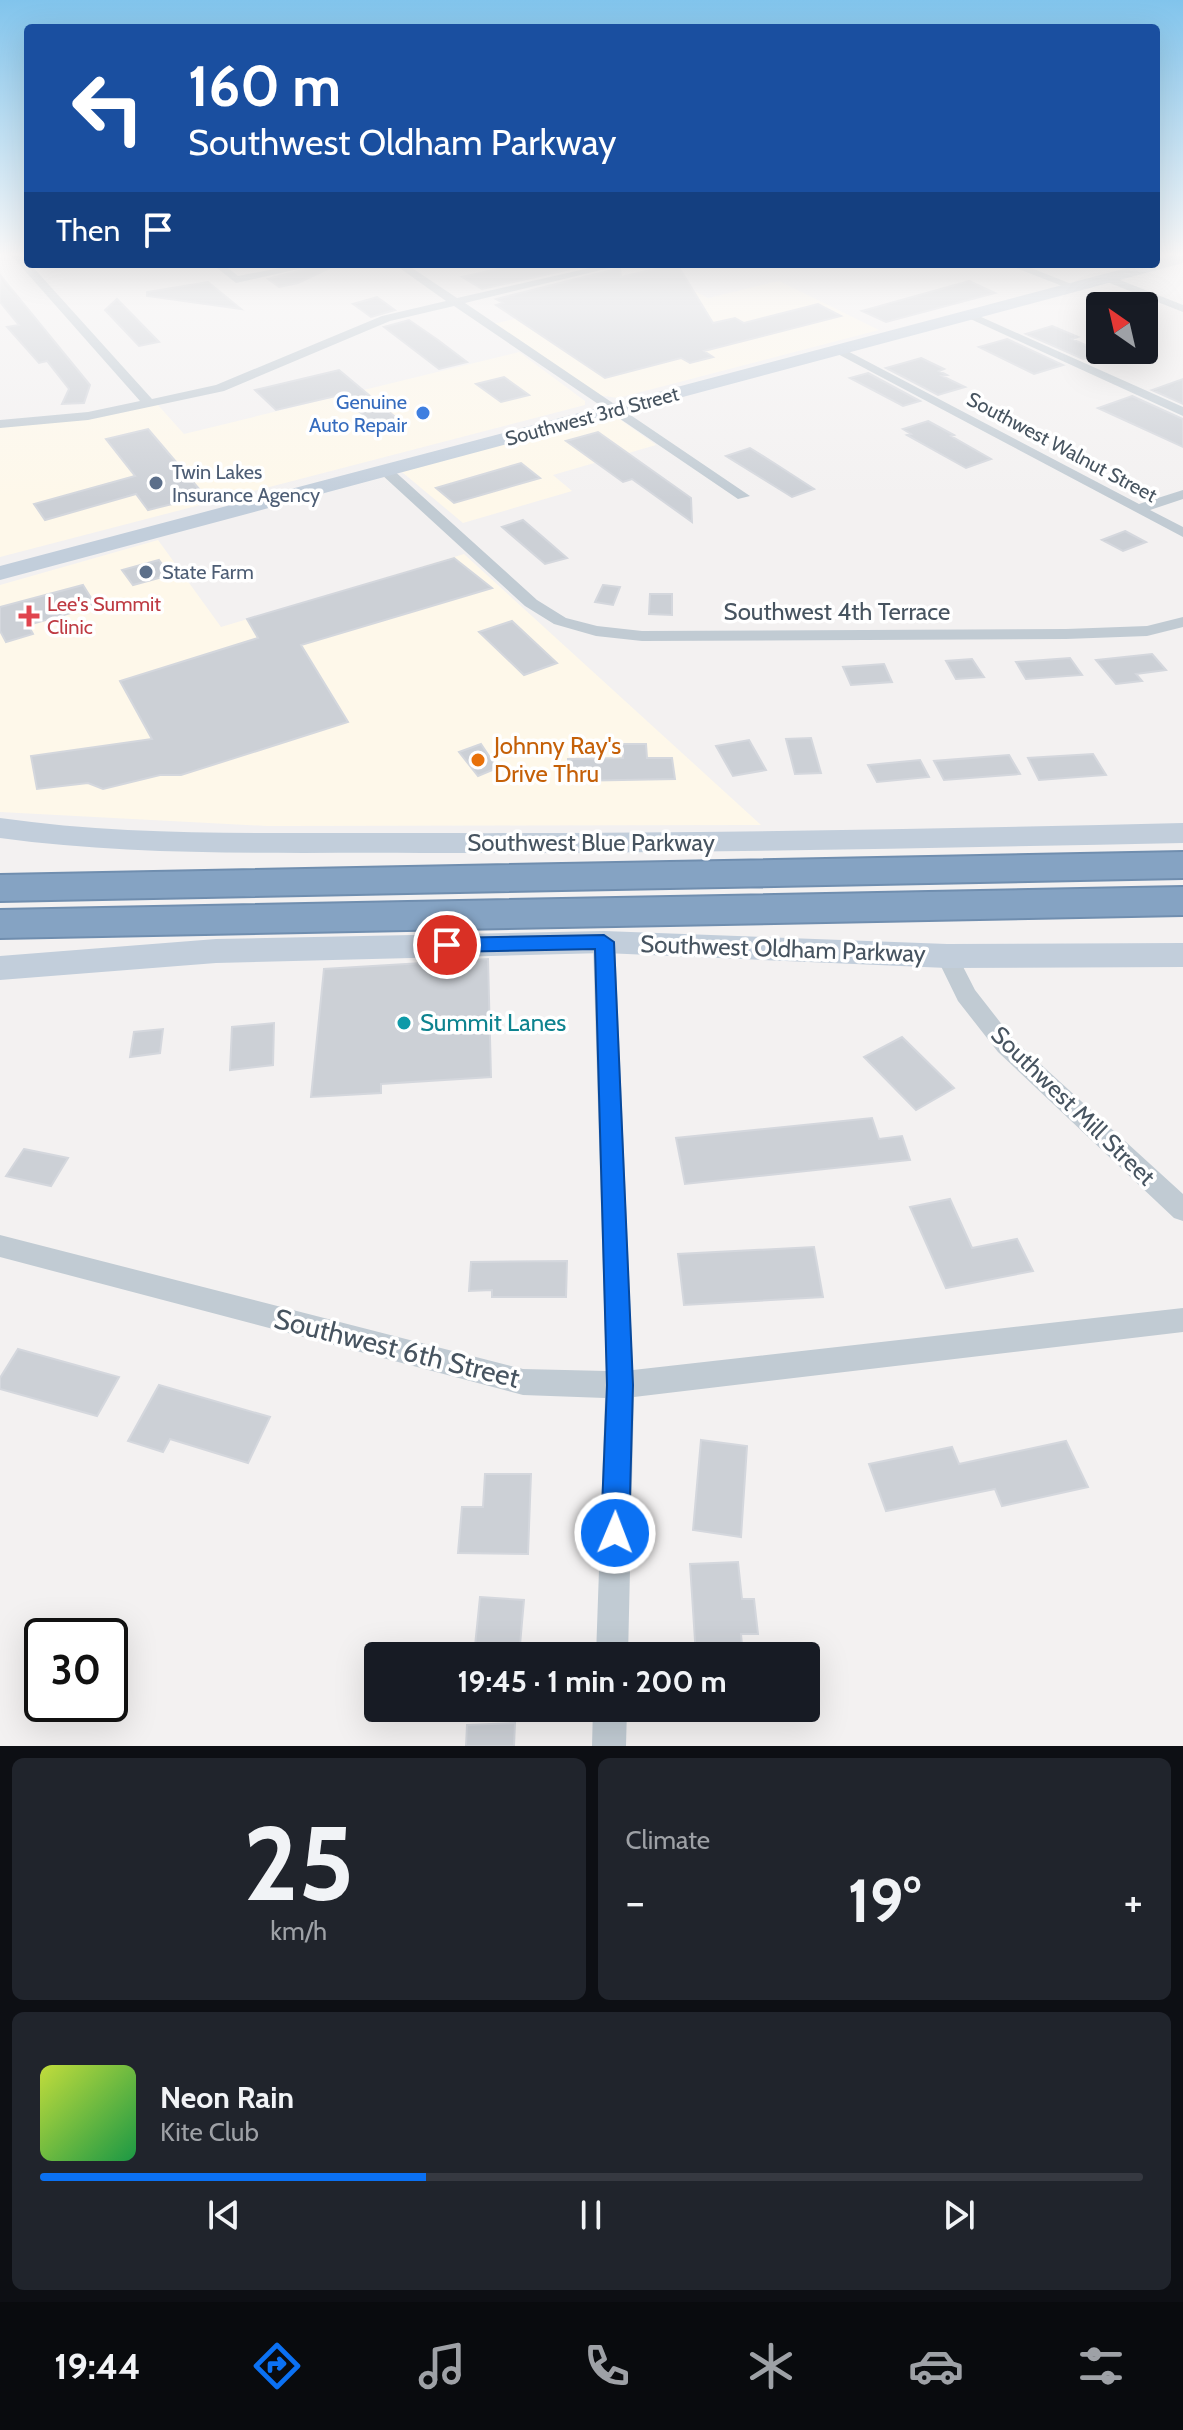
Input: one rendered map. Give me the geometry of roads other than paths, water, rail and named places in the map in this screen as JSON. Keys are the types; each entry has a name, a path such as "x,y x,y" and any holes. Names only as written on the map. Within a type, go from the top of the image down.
{"highway":[{"path":"0,888 1183,865"},
{"path":"0,880 52,888"},
{"path":"0,924 1183,901"}],"street":[{"path":"89,336 148,402"},
{"path":"0,424 88,416 220,388 279,366 336,336"},
{"path":"506,336 743,496"},
{"name":"Southwest 3rd Street","path":"0,573 889,336"},
{"path":"1017,336 1183,412"},
{"name":"Southwest Walnut Street","path":"838,350 1183,533"},
{"name":"Southwest 4th Terrace","path":"386,471 531,603 560,621 596,631 642,636 1066,634 1147,631 1183,622"},
{"path":"1138,509 1183,494"},
{"name":"Southwest Blue Parkway","path":"0,828 50,835 232,842 703,844 1183,833"},
{"path":"604,942 620,1385 612,1642"},
{"name":"Southwest Oldham Parkway","path":"0,968 216,951 604,942 947,956 1183,955"},
{"name":"Southwest Mill Street","path":"947,956 966,995 1006,1046 1183,1210"},
{"name":"Southwest 6th Street","path":"0,1246 523,1382 620,1385 1183,1320"},
{"path":"609,1746 610,1722"}],"place":[{"name":"Genuine Auto Repair","path":"423,413"},
{"name":"Twin Lakes Insurance Agency","path":"156,483"},
{"name":"State Farm","path":"146,572"},
{"name":"Lee's Summit Clinic","path":"29,616"},
{"name":"Johnny Ray's Drive Thru","path":"478,760"},
{"name":"Summit Lanes","path":"404,1023"}]}
